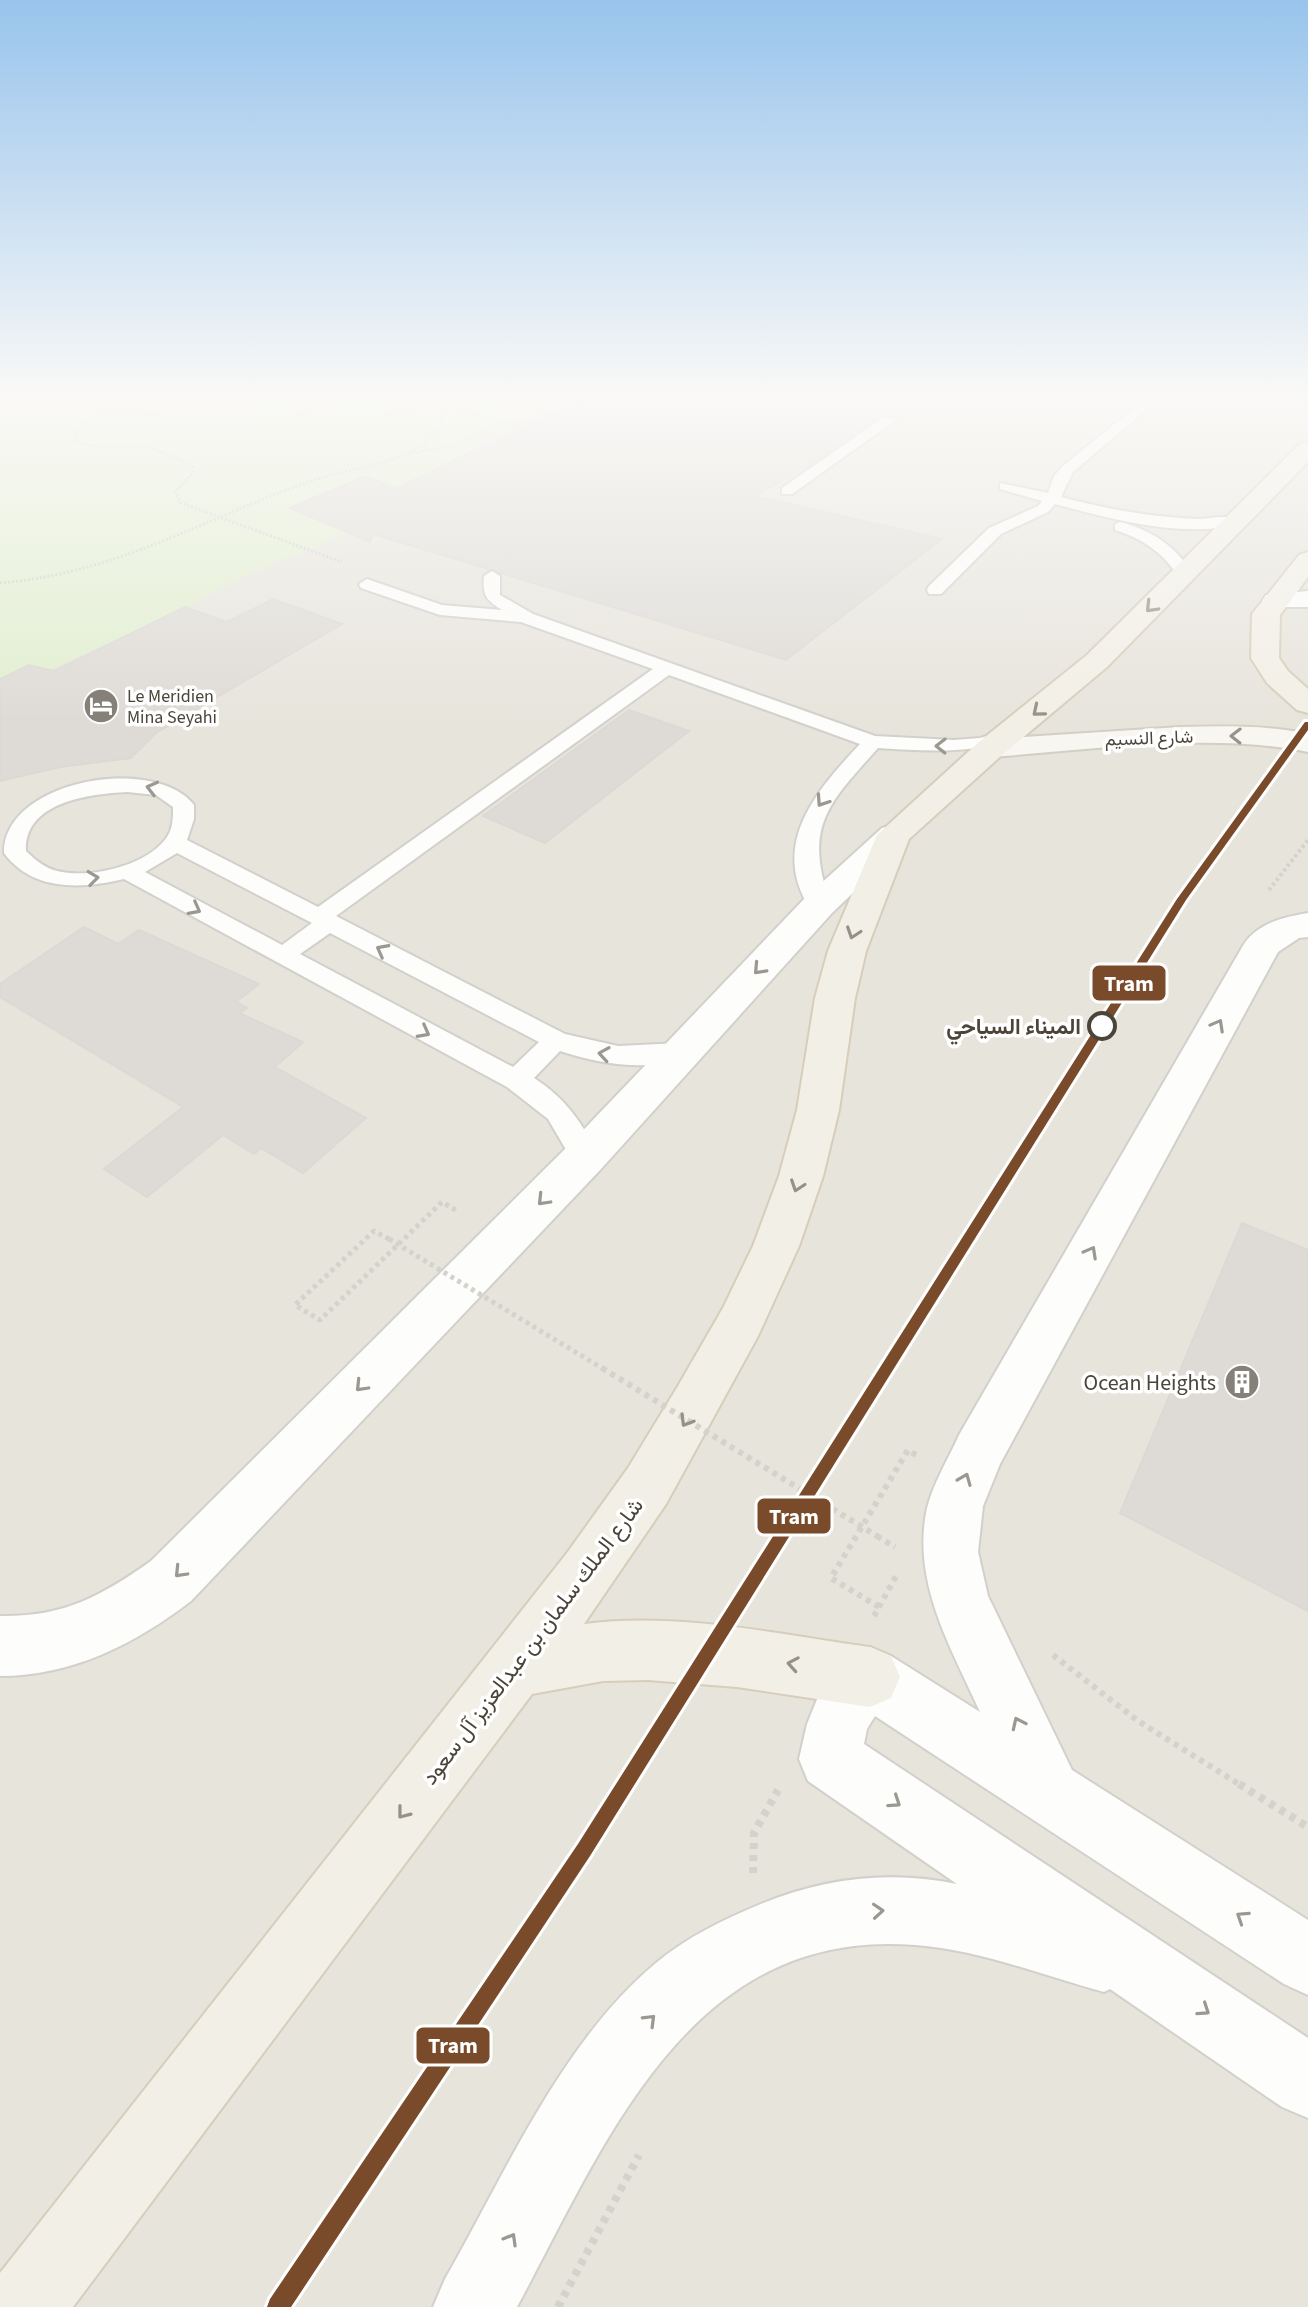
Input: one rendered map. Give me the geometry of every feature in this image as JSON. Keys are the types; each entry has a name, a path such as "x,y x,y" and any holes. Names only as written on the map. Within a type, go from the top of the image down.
{"main road":[{"name":"شارع الملك سلمان بن عبدالعزيز آل سعود","path":"24,2307 515,1668 587,1573 647,1486 741,1321 776,1246 801,1176 818,1110 835,998 847,951 894,835 1097,661 1251,507"},
{"path":"1308,560 1271,608 1265,658 1277,677 1308,704"},
{"name":"شارع النسيم","path":"999,742 1202,736 1259,737 1308,743"},
{"path":"515,1668 548,1657 589,1652 666,1651 739,1656 870,1677"}],"street":[{"path":"1271,608 1308,599"},
{"path":"0,1646 56,1642 97,1628 136,1607 171,1581 585,1157 819,905 894,835"},
{"path":"1050,1794 960,1601 950,1552 955,1506 978,1452 1263,944 1289,928 1308,925"},
{"path":"1308,1960 870,1677 853,1693 841,1712 833,1735 830,1759 1308,2081"},
{"path":"473,2307 598,2087 631,2039 669,2001 710,1967 752,1943 797,1924 844,1913 892,1910 941,1915 1138,1966"}],"lane":[{"path":"935,590 995,531 1043,507"},
{"path":"1056,507 1137,533 1171,553 1184,573"},
{"path":"1064,507 1151,521 1232,522"},
{"path":"492,576 491,593 494,598 527,618 873,742 954,746 999,742"},
{"path":"367,584 440,610 527,618"},
{"path":"282,956 325,920 667,668"},
{"path":"819,905 804,859 812,818 822,798 873,742"},
{"path":"136,784 165,791 183,805 186,823 175,843 155,859 127,872 80,880 59,879 29,870 15,853 16,832 35,812 64,796 100,786 136,784"},
{"path":"175,843 575,1048 618,1056 681,1052"},
{"path":"127,872 541,1095 563,1114 585,1157"},
{"path":"516,1080 556,1040"}],"path":[{"path":"188,507 373,574 359,581 367,584"},
{"path":"0,583 44,579 109,563 245,507"},
{"path":"464,1215 442,1202 320,1320 295,1305 374,1231 389,1239 877,1536"},
{"path":"846,1553 831,1578 879,1607"},
{"path":"1046,1645 1055,1657 1138,1721 1308,1827"}],"shaded area":[{"path":"0,507 1308,507 1308,2307 0,2307"}],"green space":[{"path":"0,507 411,507 241,577 180,611 0,692"}],"building":[{"path":"801,507 942,539 786,660 373,534 370,542 290,508"},
{"name":"Le Meridien Mina Seyahi","path":"273,599 342,624 156,733 131,758 60,767 0,781 0,679 29,665 54,671 185,607 227,622"},
{"path":"629,710 689,731 545,843 483,816"},
{"path":"84,927 118,944 139,930 259,984 236,1002 247,1008 239,1013 303,1042 275,1067 366,1118 303,1173 261,1148 254,1154 223,1135 147,1197 104,1169 183,1107 0,997 0,984"},
{"name":"Ocean Heights","path":"1242,1223 1308,1250 1308,1611 1120,1513"}],"transit line":[{"name":"Tram","path":"278,2307 584,1850 1182,899 1308,724"}],"place":[{"name":"Le Meridien Mina Seyahi","path":"101,706"},
{"name":"الميناء السياحي","path":"1102,1026"},
{"name":"Ocean Heights","path":"1242,1382"}]}
